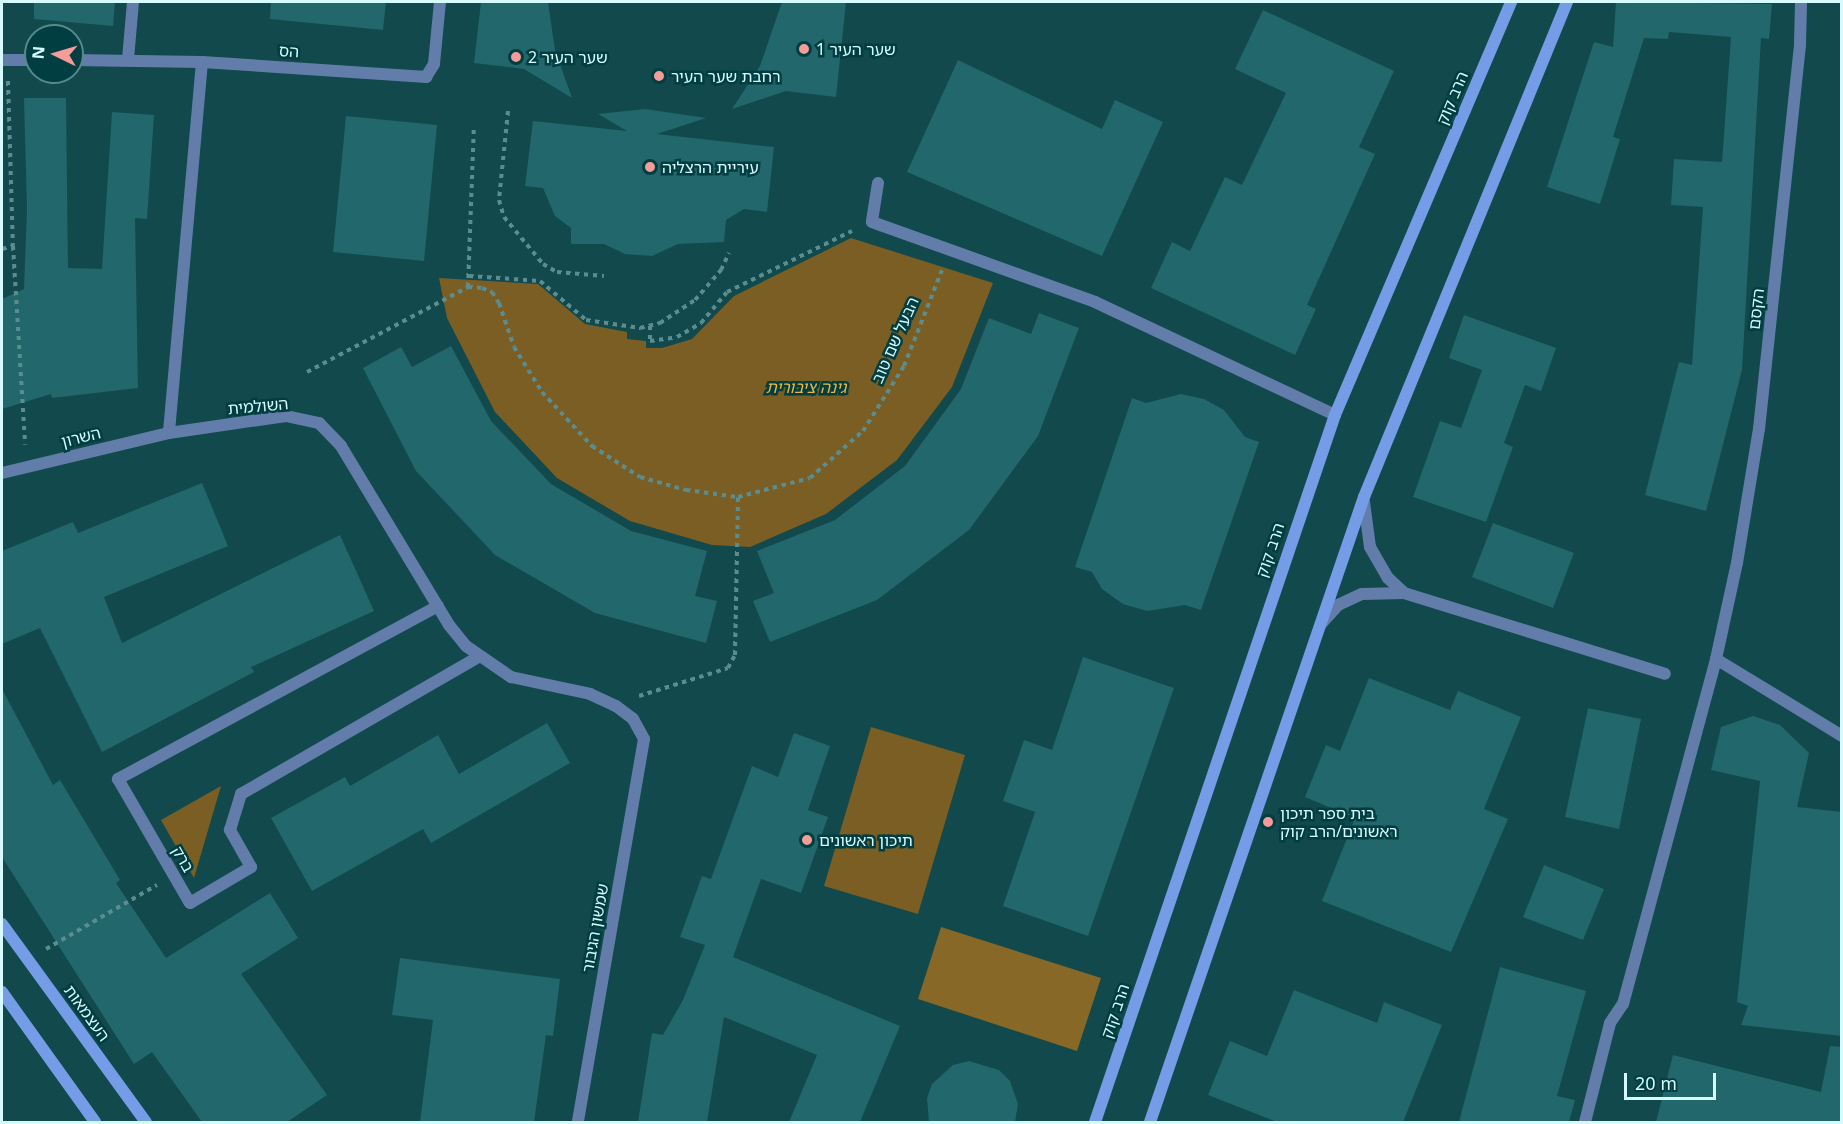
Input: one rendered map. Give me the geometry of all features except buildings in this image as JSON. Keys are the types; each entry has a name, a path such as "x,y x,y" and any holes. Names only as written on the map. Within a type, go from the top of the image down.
{"main road":[{"name":"הרב קוק","path":"1095,1122 1335,415 1511,2"},
{"path":"1150,1122 1364,498 1568,2"},
{"name":"העצמאות","path":"2,924 146,1122"},
{"path":"2,992 94,1122"}],"street":[{"path":"128,59 133,2"},
{"name":"הס","path":"84,60 202,62 426,77 434,64 440,2"},
{"name":"הקסם","path":"1585,1122 1610,1023 1623,1004 1716,659 1725,617 1760,429 1800,44 1801,2"},
{"path":"5,60 24,60"},
{"path":"169,433 202,62"},
{"path":"878,183 872,222 1095,302 1335,415"},
{"name":"השולמית","path":"169,433 286,416 319,423 341,446 448,625 478,657 511,677 590,694 616,706 633,719 644,739"},
{"name":"השרון","path":"2,473 169,433"},
{"path":"1364,498 1370,547 1388,578 1404,593"},
{"path":"1319,626 1338,605 1362,594 1404,593 1665,674"},
{"name":"ברק","path":"438,606 118,779 190,903 251,867 230,830 241,794 478,657"},
{"path":"1716,659 1842,736"},
{"name":"שמשון הגיבור","path":"578,1122 644,739"}],"path":[{"path":"5,60 13,246 27,467"},
{"path":"508,111 499,200 504,217 543,264 557,272 604,276"},
{"path":"307,372 468,287 474,127"},
{"path":"650,326 650,341 688,332 701,323 727,292 872,222"},
{"path":"2,249 13,246"},
{"name":"הבעל שם טוב","path":"468,287 492,292 499,303 514,347 542,393 592,446 640,477 686,490 738,497 810,478 863,431 904,366 951,250"},
{"path":"469,276 540,281 586,320 619,328 650,326 695,300 721,270 729,253"},
{"path":"616,706 660,687 728,668 735,655 738,497"},
{"path":"27,959 174,876"}],"green space":[{"name":"גינה ציבורית","path":"851,238 993,283 952,387 897,460 826,514 750,547 712,545 630,521 557,478 495,412 447,318 439,278 538,284 585,324 627,332 627,339 646,341 646,348 662,348 692,339 734,296"},
{"path":"871,727 965,755 918,914 824,886"},
{"path":"221,786 194,878 161,820"}],"shaded area":[{"path":"941,927 1101,978 1077,1051 918,999"}],"place":[{"name":"שער העיר 1","path":"804,49"},
{"name":"שער העיר 2","path":"516,57"},
{"name":"רחבת שער העיר","path":"659,76"},
{"name":"עיריית הרצליה","path":"650,167"},
{"name":"בית ספר תיכון ראשונים/הרב קוק","path":"1268,822"},
{"name":"תיכון ראשונים","path":"807,840"}]}
